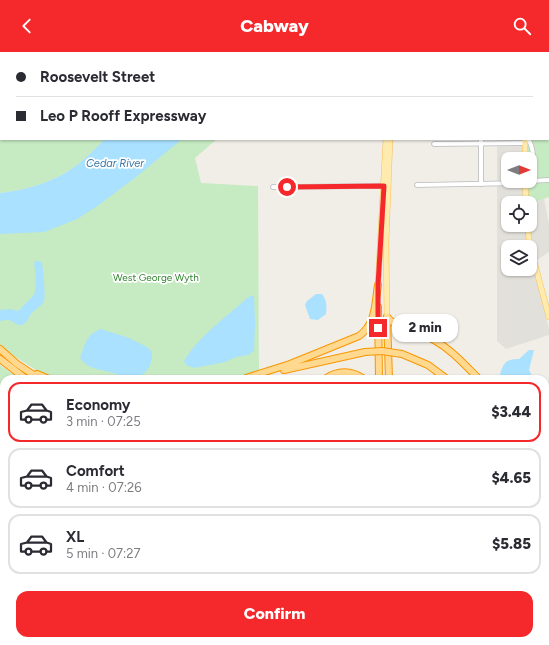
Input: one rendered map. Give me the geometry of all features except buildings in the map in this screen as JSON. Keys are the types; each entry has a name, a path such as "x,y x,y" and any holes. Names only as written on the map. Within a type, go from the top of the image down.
{"highway":[{"path":"257,375 290,364 359,336 368,328 373,318 378,285"},
{"path":"378,285 379,375"},
{"path":"387,317 389,375"},
{"path":"387,317 393,324 417,332 440,344 458,358 475,375"},
{"path":"0,349 17,364 34,375"},
{"path":"263,375 365,352 382,351 402,354 428,365 442,375"},
{"path":"0,359 21,375"},
{"path":"17,364 40,375"},
{"path":"332,375 345,372 358,375"}],"main road":[{"path":"386,140 387,317"},
{"path":"378,285 390,140"},
{"path":"525,152 526,140"},
{"path":"528,232 530,246 549,317"}],"street":[{"path":"434,144 526,140 532,145 532,152"},
{"path":"481,184 482,141"},
{"path":"537,181 549,180"},
{"path":"417,185 501,183"},
{"path":"273,187 386,187"}],"shaded area":[{"path":"497,140 528,140 528,152 501,152 501,188 528,188 528,196 501,196 501,232 537,232 537,202 544,199 549,224 549,252 537,260 537,240 501,240 501,276 536,276 549,335 506,349 497,341"}],"green space":[{"path":"0,140 104,140 80,162 58,177 17,191 0,193"},
{"name":"West George Wyth","path":"178,140 216,140 195,158 201,183 258,186 259,374 44,375 0,347 0,227"},
{"path":"528,140 549,140 549,197 537,201 537,196 528,196 528,188 537,188 537,152 528,152"},
{"path":"0,365 14,375 0,375"}],"water":[{"name":"Cedar River","path":"104,140 181,140 136,177 96,207 77,219 44,232 0,234 0,193 16,191 58,177 81,162"},
{"path":"36,261 42,263 45,289 44,301 23,324 18,325 9,320 0,321 0,310 10,309 18,311 34,295 36,276 34,263"},
{"path":"316,294 322,294 326,301 326,314 318,320 310,319 305,305 307,301"},
{"path":"254,295 254,351 248,355 236,357 225,362 194,368 186,365 184,361 197,343 246,299"},
{"path":"101,329 129,338 147,347 152,352 152,359 148,369 140,375 120,375 94,368 83,362 80,358 85,344 89,337"},
{"path":"529,350 534,350 529,370 532,375 501,375 506,362 519,359"}],"route":[{"path":"287,187 384,186 378,285 378,328"}]}
